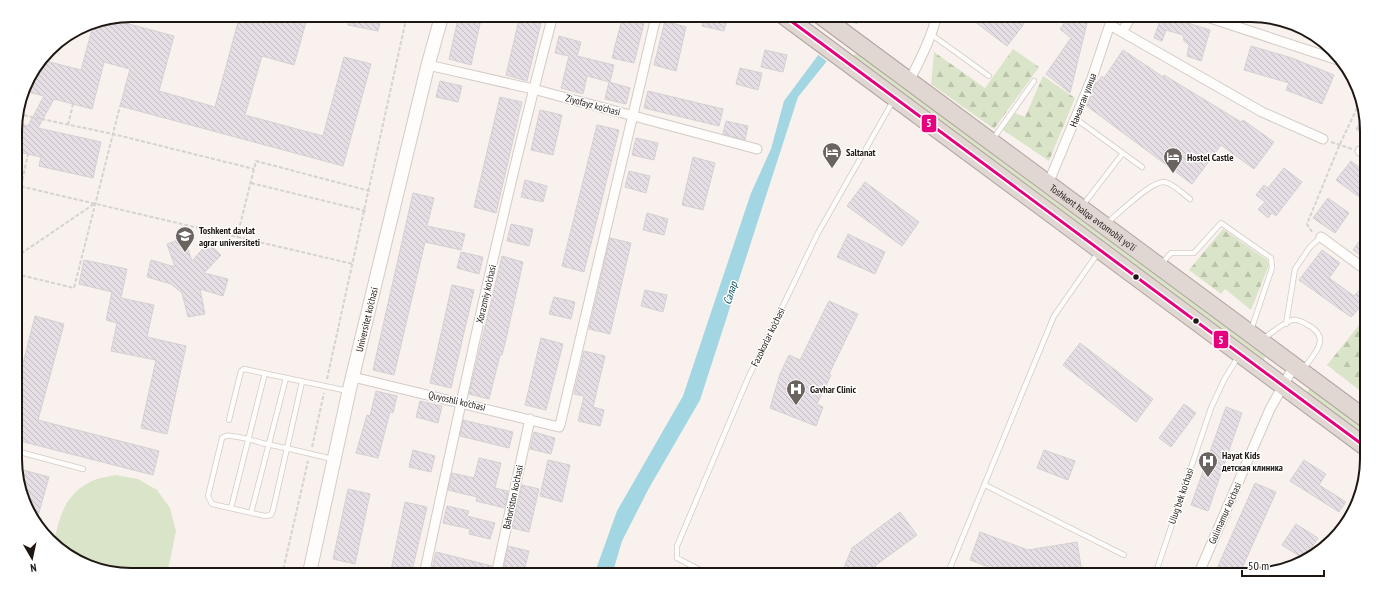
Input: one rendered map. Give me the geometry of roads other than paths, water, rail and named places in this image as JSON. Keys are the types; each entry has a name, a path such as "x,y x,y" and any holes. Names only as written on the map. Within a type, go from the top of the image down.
{"highway":[{"path":"793,22 1360,443"},
{"name":"Toshkent halqa avtomobil yo'li","path":"830,22 1360,415"}],"main road":[{"name":"Universitet ko'chasi","path":"428,65 433,22"},
{"name":"Universitet ko'chasi","path":"311,568 349,391 428,65 440,22"}],"street":[{"name":"Xorazmiy ko'chasi","path":"425,568 461,402 533,89 551,22"},
{"path":"633,116 655,22"},
{"path":"909,81 932,35 935,22"},
{"name":"Наманган улица","path":"1048,184 1076,119 1111,22"},
{"path":"1122,32 1128,22"},
{"path":"1222,22 1331,58"},
{"path":"1110,25 1262,112 1324,139"},
{"name":"Ziyofayz ko'chasi","path":"428,65 533,89 757,149"},
{"name":"Quyoshli ko'chasi","path":"353,377 530,418 559,427 633,116"},
{"path":"1321,237 1360,266"},
{"name":"Gulimamur ko'chasi","path":"1201,568 1282,385 1298,369"},
{"name":"Bahoriston ko'chasi","path":"498,568 530,418"}],"lane":[{"path":"932,35 989,76"},
{"path":"991,142 1034,81"},
{"name":"Fazokorlar ko'chasi","path":"696,568 677,558 677,546 758,357 818,233 895,98"},
{"path":"1076,119 1142,166"},
{"path":"1081,208 1123,153"},
{"path":"1104,225 1154,185 1164,182 1171,184 1190,199"},
{"path":"1160,266 1171,253 1194,253 1221,223 1271,258 1272,268 1255,313 1255,337 1292,320 1298,320 1311,326 1320,334 1319,348 1298,369"},
{"path":"1286,324 1295,269 1310,247 1321,237"},
{"path":"950,568 1054,316 1100,250"},
{"name":"Ulug'bek ko'chasi","path":"1157,568 1211,408 1224,380 1240,354"},
{"path":"229,420 241,371 250,369 302,382 349,391"},
{"path":"231,508 265,373"},
{"path":"251,513 286,378"},
{"path":"302,382 287,448 271,515 265,516 212,504 208,496 222,438 231,436 248,440 268,444 287,448 310,453 334,459"},
{"path":"22,453 83,469"},
{"path":"985,485 1124,555"}],"water":[{"name":"Салар","path":"843,22 858,22 798,97 700,400 649,488 622,541 614,568 597,568 617,511 683,396 751,193 771,149 784,101"}],"place":[{"name":"Saltanat","path":"832,169"},
{"name":"Hostel Castle","path":"1173,174"},
{"name":"Toshkent davlat agrar universiteti","path":"185,253"},
{"name":"Gavhar Clinic","path":"796,406"},
{"name":"Hayat Kids детская клиника","path":"1208,478"}]}
